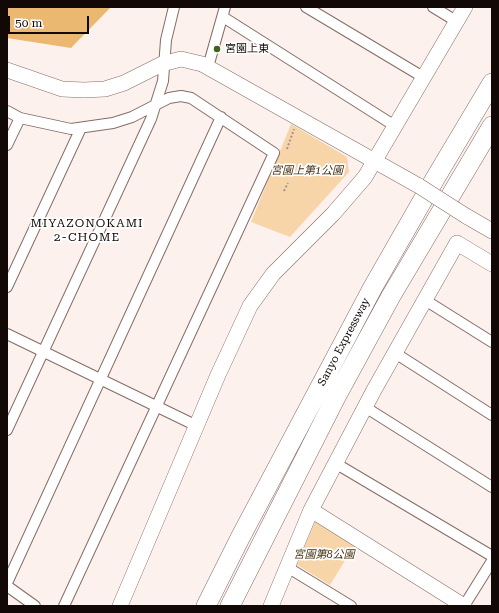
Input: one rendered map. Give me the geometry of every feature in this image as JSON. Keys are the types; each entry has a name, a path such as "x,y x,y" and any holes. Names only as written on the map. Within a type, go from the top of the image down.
{"highway":[{"name":"Sanyo Expressway","path":"206,606 240,538 373,287 492,83"},
{"name":"Sanyo Expressway","path":"230,606 339,390 391,296 492,126"}],"street":[{"path":"7,430 151,119 163,80 166,40 174,7"},
{"path":"306,7 423,77"},
{"path":"433,7 456,21"},
{"path":"120,606 218,374 250,306 273,274 333,214 365,177 465,7"},
{"path":"208,67 224,12 395,126"},
{"path":"7,70 62,89 84,90 105,89 124,83 164,63 181,59 202,64 418,186 492,231"},
{"path":"7,111 20,118 71,129 113,123 132,117 169,98 181,96 191,98 274,153 64,606"},
{"path":"7,583 221,117"},
{"path":"7,145 20,118"},
{"path":"7,287 81,128"},
{"path":"271,606 311,510 335,463 395,352 457,243 492,264"},
{"path":"425,300 492,342"},
{"path":"7,334 197,426"},
{"path":"395,352 492,415"},
{"path":"365,407 492,487"},
{"path":"335,463 492,556"},
{"path":"311,510 464,606 492,561"},
{"path":"287,566 351,606"},
{"path":"7,586 35,606"}],"path":[{"path":"287,149 298,118"},
{"path":"284,191 288,183"}],"green space":[{"name":"宮園上第1公園","path":"291,124 347,157 349,172 290,237 251,222"},
{"name":"宮園第8公園","path":"315,522 354,546 330,585 297,565"}],"shaded area":[{"path":"7,7 111,7 71,48 7,38"}],"place":[{"name":"宮園上東","path":"217,49"}],"district":[{"name":"MIYAZONOKAMI 2-CHOME","path":"87,230"}]}
